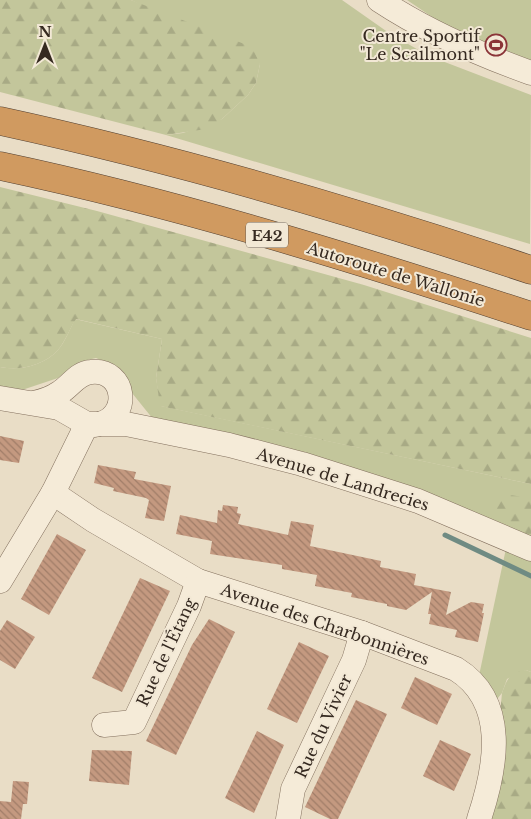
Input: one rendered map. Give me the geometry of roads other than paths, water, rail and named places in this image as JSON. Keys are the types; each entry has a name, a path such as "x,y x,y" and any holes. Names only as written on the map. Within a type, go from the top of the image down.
{"highway":[{"path":"0,121 151,156 281,192 410,230 531,270"},
{"name":"Autoroute de Wallonie","path":"0,166 137,199 271,236 395,272 531,316"}],"street":[{"path":"379,0 432,32 488,57 531,73"},
{"path":"34,403 48,399 71,385 84,373 101,372 116,382 128,411 148,428"},
{"path":"71,385 68,402 86,422"},
{"path":"0,398 58,408 86,422 102,424 116,414 121,398"},
{"path":"0,582 53,493 86,422"},
{"name":"Avenue de Landrecies","path":"86,422 114,423 148,428 229,445 379,487 454,515 531,548"},
{"name":"Avenue des Charbonnières","path":"53,493 93,520 198,581 362,633 456,669 466,676 482,693 492,725 494,763 491,783 480,819"},
{"name":"Rue de l'Étang","path":"104,725 134,722 189,606 198,581"},
{"name":"Rue du Vivier","path":"288,819 292,789 354,660 362,633"}],"waterway":[{"path":"445,535 531,576"}],"place":[{"name":"Centre Sportif \"Le Scailmont\"","path":"496,45"}]}
